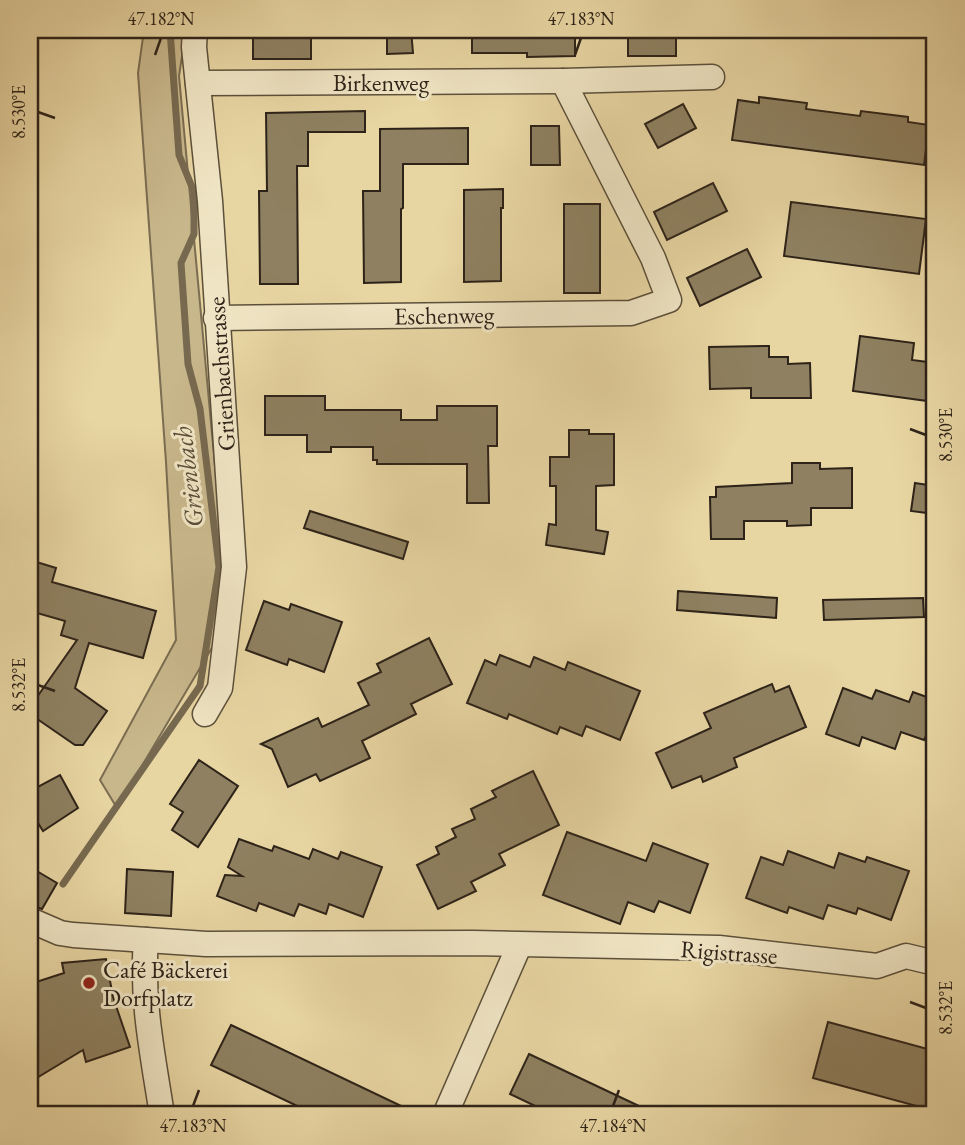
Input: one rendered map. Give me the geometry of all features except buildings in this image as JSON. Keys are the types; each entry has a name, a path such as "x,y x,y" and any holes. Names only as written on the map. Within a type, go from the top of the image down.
{"street":[{"name":"Grienbachstrasse","path":"195,30 194,47 210,201 234,567 220,688 205,714"},
{"name":"Birkenweg","path":"198,83 563,81 712,77"},
{"name":"Eschenweg","path":"216,318 631,313 669,300 654,262 563,81"},
{"name":"Rigistrasse","path":"40,924 73,935 206,944 473,943 719,948 877,966 906,956 935,963"},
{"path":"146,940 143,977 146,1012 162,1115"},
{"path":"445,1115 519,946"}],"shaded area":[{"path":"144,30 186,30 179,76 223,553 216,641 117,808 100,780 176,640 138,73"}],"waterway":[{"name":"Grienbach","path":"63,884 200,686 219,567 200,409 188,364 181,263 194,234 194,192 179,155 170,30"}],"place":[{"name":"Café Bäckerei Dorfplatz","path":"89,983"}]}
